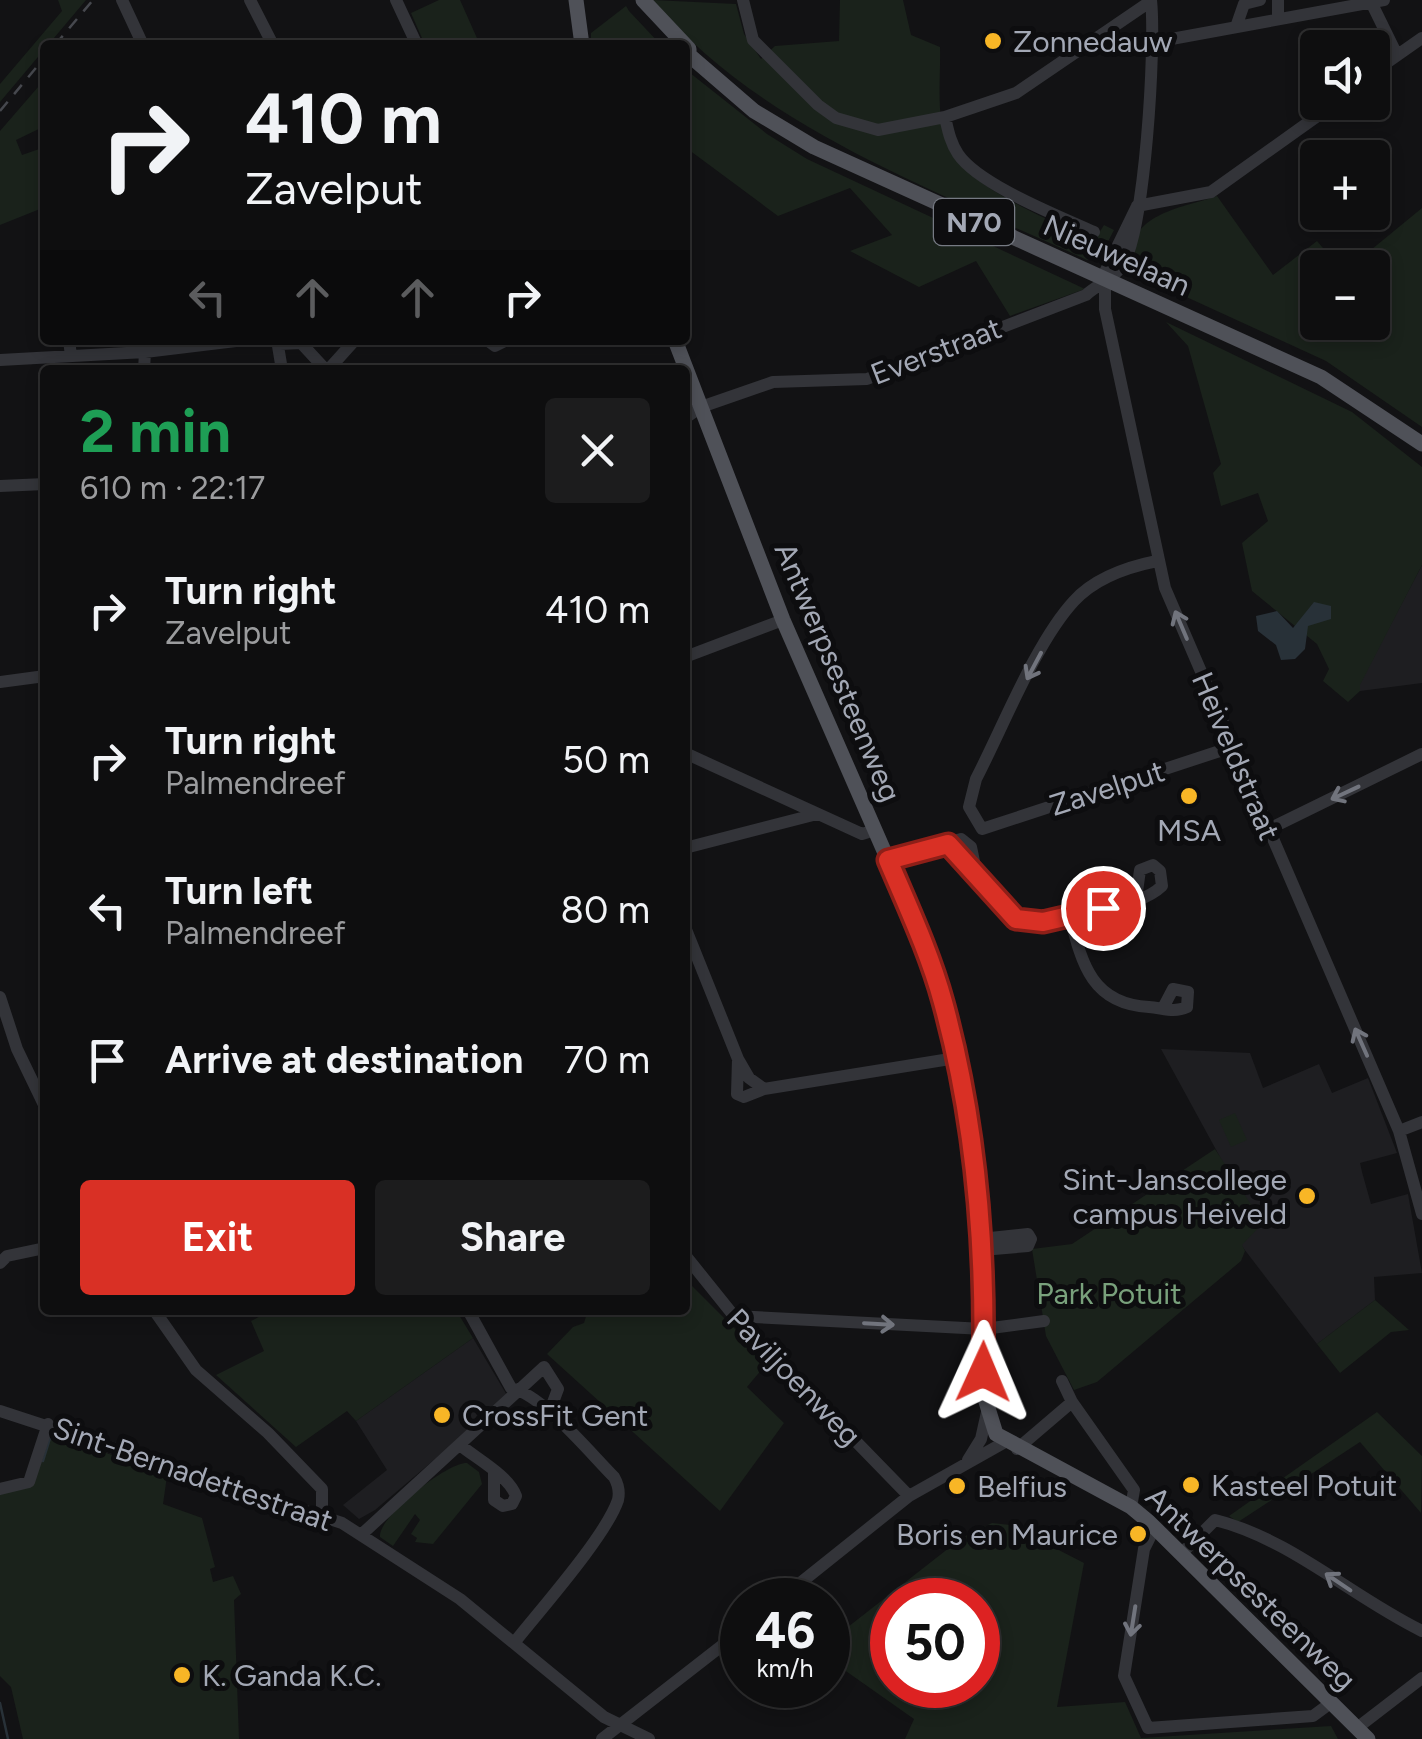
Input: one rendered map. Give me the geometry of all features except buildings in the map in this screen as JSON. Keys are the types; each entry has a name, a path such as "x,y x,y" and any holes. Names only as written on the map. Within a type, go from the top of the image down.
{"main road":[{"path":"576,0 581,40"},
{"path":"581,40 590,0"},
{"path":"632,0 668,40"},
{"name":"Nieuwelaan","path":"643,0 681,40"},
{"name":"Nieuwelaan","path":"690,58 754,111 798,139 1321,377 1422,444"},
{"name":"Antwerpsesteenweg","path":"690,379 783,620 888,860 942,1000 972,1143 981,1244 986,1412"},
{"path":"986,1412 996,1434 1011,1446"},
{"name":"Antwerpsesteenweg","path":"1011,1446 1131,1507 1362,1734"}],"street":[{"path":"122,0 142,40"},
{"path":"250,0 270,40"},
{"path":"396,0 416,40"},
{"path":"743,0 753,40 836,118 878,130 945,116 1016,94 1151,0 1155,42 1137,206 1123,266 1106,281"},
{"path":"1236,26 1244,4 1269,1 1278,20"},
{"path":"1155,42 1378,2 1396,53"},
{"path":"1390,58 1422,38"},
{"path":"945,116 951,142 968,166 1051,215 1094,232"},
{"path":"1137,206 1211,192 1312,120"},
{"name":"Everstraat","path":"690,415 701,407 783,380 845,383 867,379 1086,296 1106,281"},
{"name":"Heiveldstraat","path":"1106,281 1107,325 1157,561 1232,748 1400,1131 1422,1214"},
{"path":"70,345 71,356"},
{"path":"0,360 49,364 71,356 203,345"},
{"path":"303,345 322,365"},
{"path":"332,365 351,345"},
{"path":"144,365 145,352"},
{"path":"0,486 40,484"},
{"name":"Zavelput","path":"1157,561 1116,572 1090,588 1057,622 976,779 969,807 982,829 1232,748"},
{"path":"690,655 783,620"},
{"path":"0,682 40,677"},
{"path":"1267,830 1422,754"},
{"path":"690,756 862,834 875,830"},
{"path":"690,847 817,814"},
{"path":"888,860 954,842 995,900 1016,919 1043,922 1136,899"},
{"path":"1070,916 1086,966 1102,994 1124,1006 1164,1008"},
{"path":"690,939 738,1059 749,1078 764,1089 956,1058"},
{"path":"0,997 2,1012 40,1096"},
{"path":"1400,1131 1422,1122"},
{"path":"1,1263 7,1256 40,1249"},
{"name":"Paviljoenweg","path":"690,1270 908,1496"},
{"path":"158,1315 196,1370 268,1433 322,1489 322,1515"},
{"path":"471,1315 511,1388 523,1391 549,1413 614,1476 619,1496 570,1572 514,1642"},
{"path":"734,1316 984,1328 1044,1321"},
{"path":"760,1342 781,1319"},
{"path":"362,1534 523,1391 544,1367 558,1389 549,1413"},
{"path":"1062,1380 1072,1402 1134,1490 1131,1507"},
{"path":"806,1578 908,1496 967,1462 1011,1446 1072,1402"},
{"name":"Sint-Bernadettestraat","path":"0,1411 322,1515 362,1534 460,1600 622,1726 649,1739"},
{"path":"967,1462 981,1440 986,1412"},
{"path":"0,1489 29,1482 48,1424"},
{"path":"460,1446 494,1472"},
{"path":"1182,1554 1215,1520 1227,1523 1264,1537 1422,1631"},
{"path":"1155,1528 1144,1552 1124,1676 1148,1728 1313,1716 1332,1702"},
{"path":"602,1739 720,1648"},
{"path":"1362,1734 1422,1678"}],"shaded area":[{"path":"1422,565 1422,683 1360,691 1359,685"},
{"path":"1314,602 1331,606 1331,619 1308,626 1305,649 1295,659 1281,660 1276,645 1258,631 1256,616 1277,611 1293,628"},
{"name":"Sint-Janscollege campus Heiveld","path":"1161,1049 1250,1053 1263,1088 1319,1064 1332,1093 1368,1078 1397,1153 1360,1163 1362,1172 1371,1204 1408,1194 1422,1273 1374,1277 1375,1300 1317,1344 1241,1245 1220,1157"},
{"path":"473,1338 508,1397 375,1510 359,1519 343,1505 387,1470 356,1421"}],"green space":[{"path":"58,0 86,0 52,40 40,40 40,55 0,102 0,84 62,11"},
{"path":"439,0 460,0 478,40 423,40 411,13"},
{"path":"653,0 736,4 744,34 761,59 775,46 839,41 840,0 903,0 911,35 940,47 942,125 949,149 959,163 993,190 1094,241 1104,225 1114,230 1100,257 1087,260 972,209 798,121 696,45"},
{"path":"626,6 656,40 591,40 591,33"},
{"path":"690,73 767,134 807,159 1085,289 1010,316 976,261 919,287 850,251 892,235 850,188 778,216 690,151"},
{"path":"40,85 40,128 16,140 22,155 40,149 40,209 0,225 0,131"},
{"path":"1217,196 1273,275 1300,254 1300,340 1390,340 1390,250 1371,250 1422,208 1422,427 1326,361 1134,273 1131,254 1135,238 1143,227 1170,211"},
{"path":"1317,241 1325,250 1305,250"},
{"path":"1166,322 1352,412 1422,467 1422,565 1360,691 1348,702 1323,681 1329,669 1317,644 1252,591 1242,543 1268,521 1258,493 1221,506 1213,473 1221,464 1188,346"},
{"path":"1235,1113 1247,1140 1231,1147 1219,1120"},
{"name":"Park Potuit","path":"1215,1149 1263,1223 1242,1245 1245,1251 1241,1261 1097,1382 1074,1390 1046,1336 1032,1249 1072,1244"},
{"path":"690,1284 768,1362 747,1387 784,1423 720,1511 547,1354 573,1327 584,1323 586,1315 690,1315"},
{"path":"1375,1300 1409,1330 1391,1332 1340,1373 1317,1344"},
{"path":"262,1315 459,1315 473,1338 356,1421 347,1411 296,1447 216,1375 264,1351 251,1321"},
{"path":"1377,1412 1422,1456 1421,1513 1360,1442 1238,1522 1229,1516"},
{"path":"48,1433 144,1466 168,1469 163,1504 202,1518 215,1567 210,1569 213,1582 233,1576 241,1594 234,1600 239,1739 23,1739 11,1687 0,1676 0,1491 31,1485"},
{"path":"467,1463 479,1472 482,1484 433,1544 415,1542 417,1538 411,1534 420,1520 415,1514 393,1546 380,1537 390,1517 415,1492 445,1471"},
{"path":"992,1523 1010,1525 1084,1563 1057,1707 1125,1702 1141,1738 1331,1726 1338,1739 905,1739 914,1719 898,1708 1000,1708 1000,1578 911,1578 963,1537"},
{"path":"870,1610 870,1688 850,1674 850,1625"}],"waterway":[{"path":"43,1461 51,1435"},
{"path":"0,1703 8,1739"}],"railway":[{"path":"59,40 93,0"},
{"path":"0,111 40,63"}],"place":[{"name":"Zonnedauw","path":"993,41"},
{"name":"MSA","path":"1189,796"},
{"name":"Sint-Janscollege campus Heiveld","path":"1307,1196"},
{"name":"CrossFit Gent","path":"442,1415"},
{"name":"Kasteel Potuit","path":"1191,1485"},
{"name":"Belfius","path":"957,1486"},
{"name":"Boris en Maurice","path":"1138,1534"},
{"name":"K. Ganda K.C.","path":"182,1675"}],"route":[{"path":"983,1372 982,1250 970,1133 942,1000 888,860 948,844 1016,919 1043,922 1103,908"}]}
